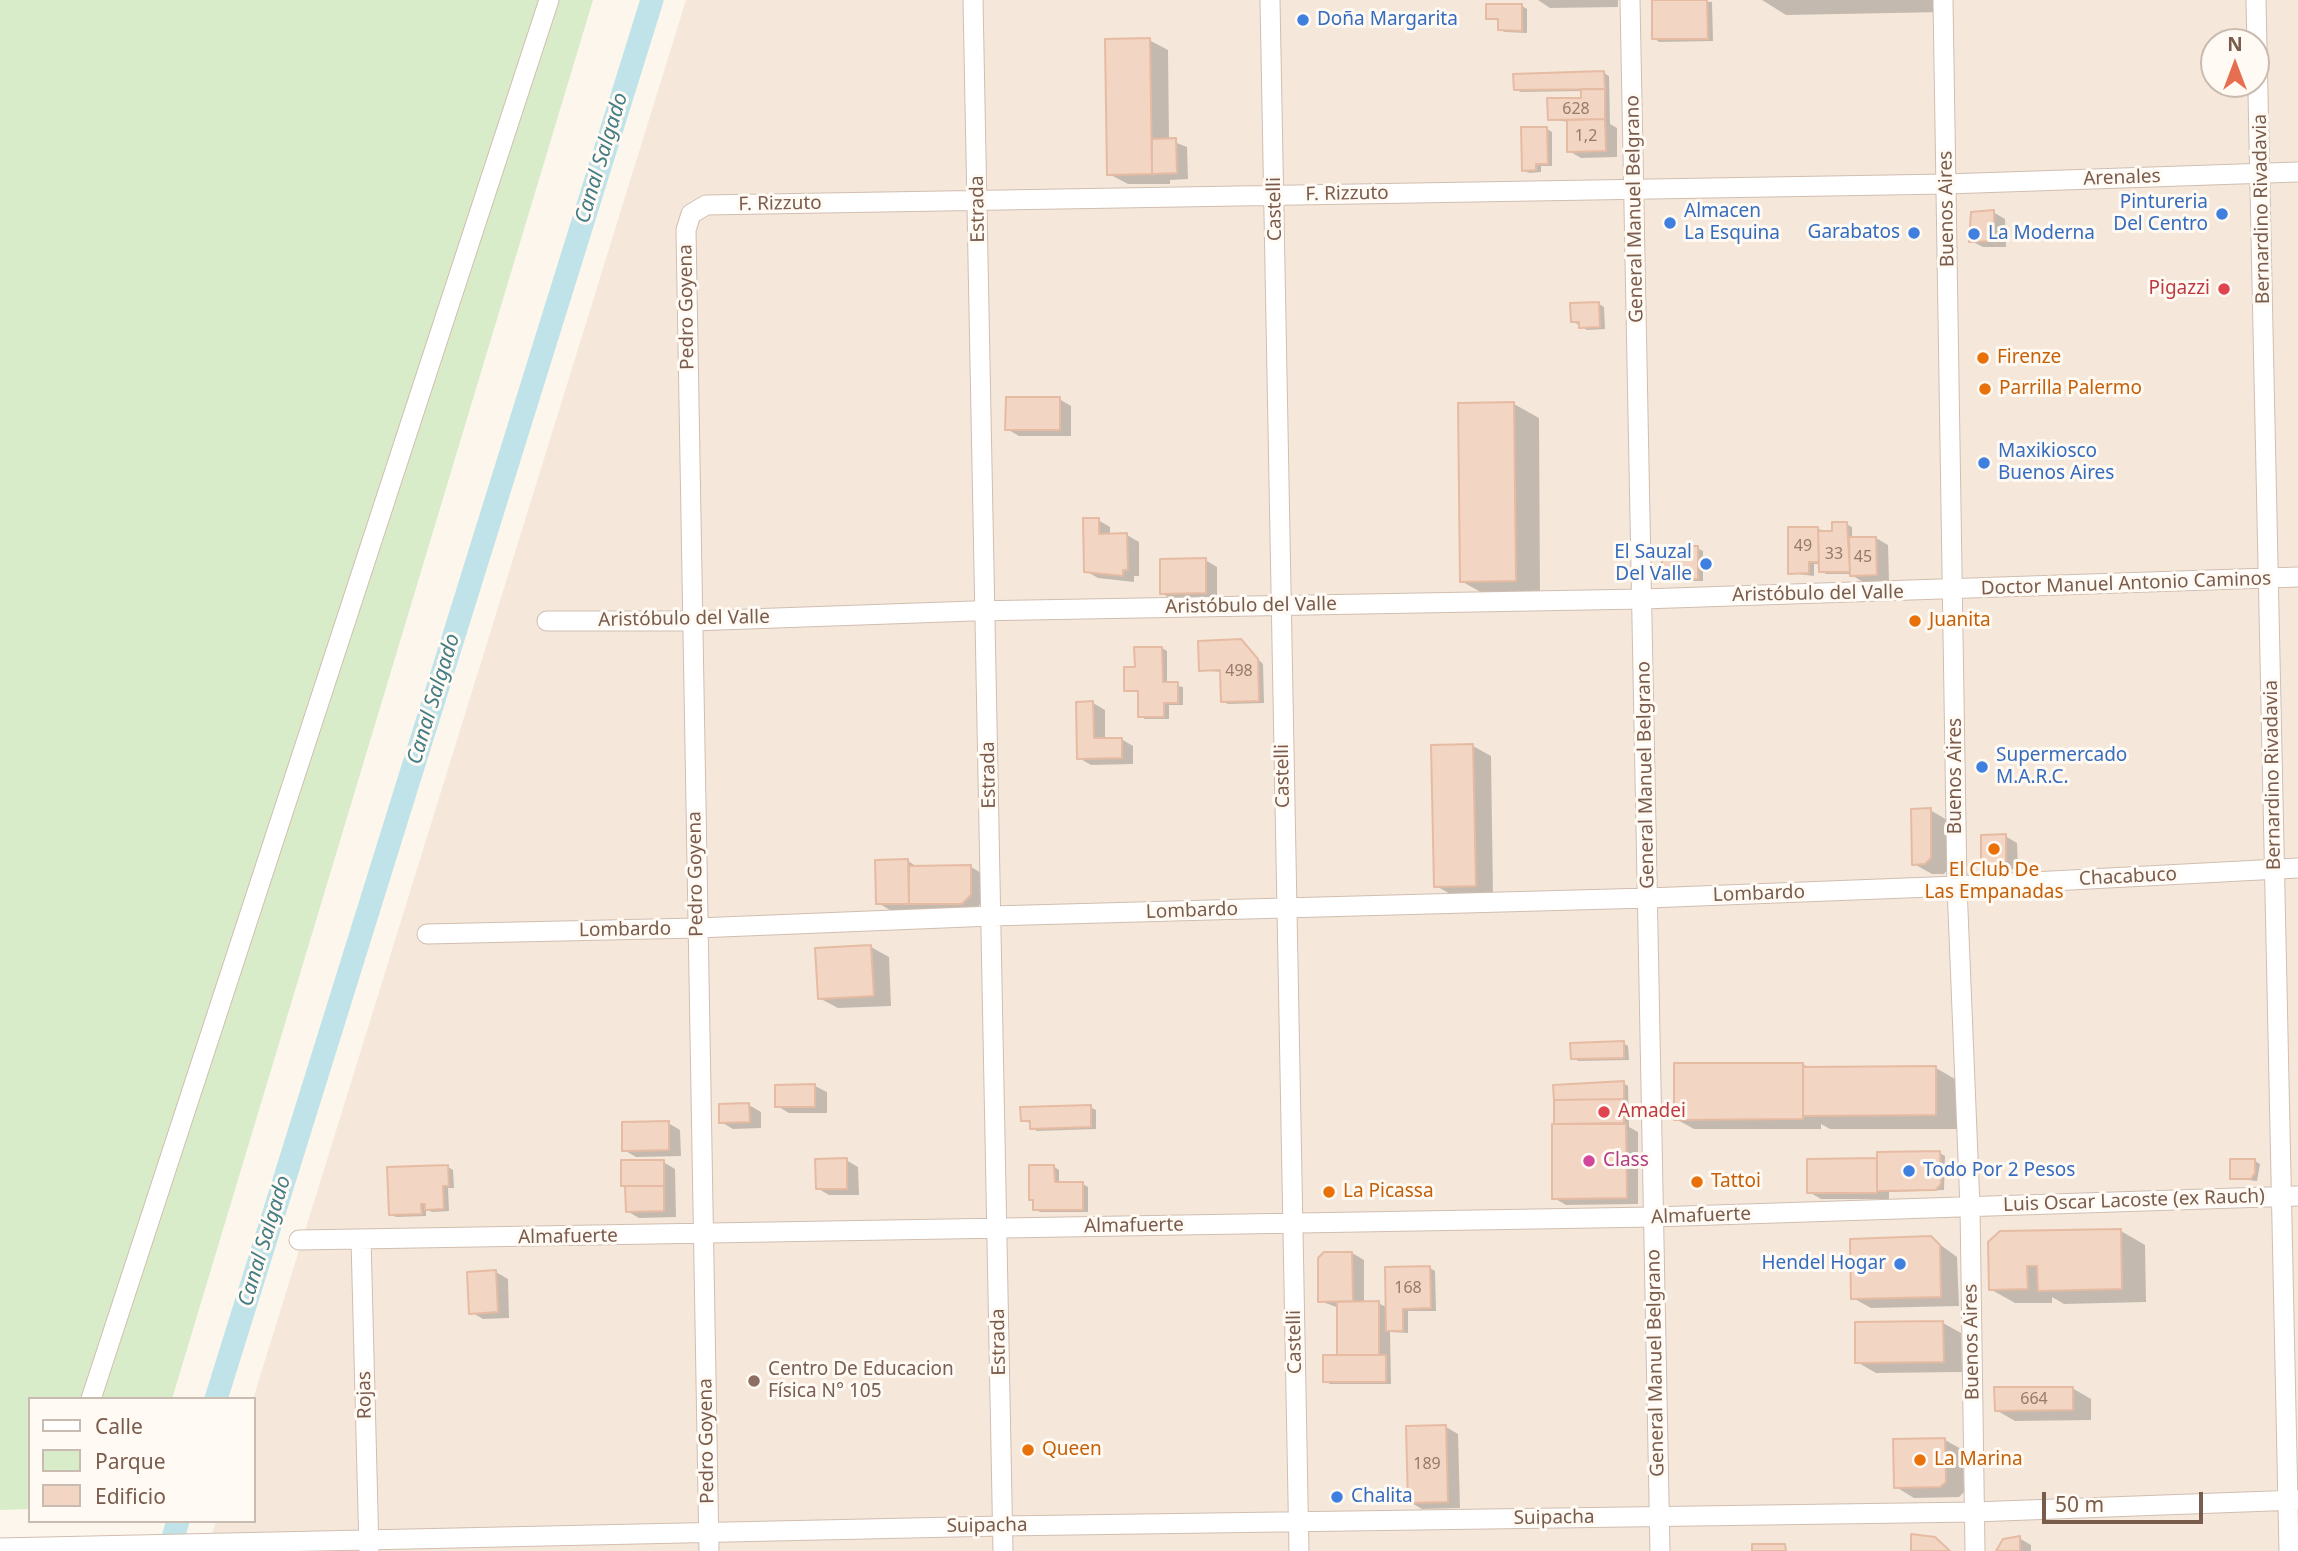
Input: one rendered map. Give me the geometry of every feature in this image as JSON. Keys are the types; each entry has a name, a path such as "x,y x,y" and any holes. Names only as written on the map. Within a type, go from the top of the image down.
{"street":[{"path":"92,1397 549,0"},
{"name":"Estrada","path":"973,0 1003,1551"},
{"name":"Castelli","path":"1270,0 1299,1551"},
{"name":"General Manuel Belgrano","path":"1630,0 1660,1551"},
{"name":"Buenos Aires","path":"1943,0 1955,591 1957,886 1970,1207 1975,1551"},
{"name":"Bernardino Rivadavia","path":"2256,0 2276,869 2290,1196 2293,1500 2289,1551"},
{"name":"Arenales","path":"1947,184 2298,172"},
{"name":"F. Rizzuto","path":"706,205 1947,184"},
{"name":"Pedro Goyena","path":"706,205 691,214 686,230 709,1543"},
{"name":"Doctor Manuel Antonio Caminos","path":"1955,591 2298,578"},
{"name":"Aristóbulo del Valle","path":"547,621 692,621 985,611 1955,591"},
{"name":"Chacabuco","path":"1957,886 2298,868"},
{"name":"Lombardo","path":"427,934 697,928 992,916 1648,898 1957,886"},
{"name":"Luis Oscar Lacoste (ex Rauch)","path":"1970,1207 2290,1196"},
{"name":"Almafuerte","path":"299,1240 1653,1217 1970,1207"},
{"name":"Rojas","path":"361,1239 369,1546"},
{"name":"Suipacha","path":"0,1548 709,1543 1002,1526 1974,1512 2293,1500"}],"shaded area":[{"path":"686,0 2298,0 2298,1551 206,1551 215,1523 256,1523 256,1397 254,1397"}],"green space":[{"path":"0,0 593,0 173,1397 28,1397 28,1509 0,1510"}],"building":[{"path":"1652,0 1707,0 1708,39 1652,39"},
{"path":"1486,4 1522,4 1522,31 1498,30 1498,19 1486,19"},
{"path":"1150,38 1152,174 1107,175 1105,39"},
{"path":"1604,71 1605,89 1514,90 1513,74"},
{"path":"1581,89 1605,89 1605,119 1548,120 1547,98 1581,98"},
{"path":"1605,119 1606,151 1567,152 1567,120"},
{"path":"1521,127 1547,127 1548,164 1536,164 1536,170 1522,171"},
{"path":"1176,138 1177,173 1152,174 1152,139"},
{"path":"1994,210 1994,241 1969,242 1971,212"},
{"path":"1599,302 1600,327 1579,328 1579,322 1571,322 1570,303"},
{"path":"1006,397 1060,397 1060,430 1005,430"},
{"path":"1514,402 1516,581 1460,582 1458,403"},
{"path":"1083,518 1099,518 1099,534 1127,533 1128,570 1123,570 1123,576 1084,572"},
{"path":"1832,522 1847,522 1850,572 1819,572 1818,531 1832,531"},
{"path":"1788,527 1818,527 1819,562 1809,562 1809,573 1788,574"},
{"path":"1849,537 1876,537 1877,575 1850,576"},
{"path":"1662,546 1698,546 1698,579 1672,579 1672,571 1662,571"},
{"path":"1206,558 1206,593 1160,594 1160,559"},
{"path":"1241,639 1258,659 1259,701 1221,702 1220,670 1199,671 1198,641"},
{"path":"1134,647 1162,647 1163,682 1178,682 1178,703 1164,703 1164,717 1138,717 1138,691 1124,691 1124,667 1135,667"},
{"path":"1093,701 1094,738 1122,738 1122,758 1077,759 1076,702"},
{"path":"1473,744 1476,886 1434,887 1431,745"},
{"path":"1931,808 1931,858 1925,864 1912,865 1911,809"},
{"path":"2006,834 2006,863 1988,864 1981,858 1981,835"},
{"path":"908,859 909,904 876,904 875,860"},
{"path":"971,865 971,895 962,904 909,904 909,866"},
{"path":"871,945 874,996 818,999 815,948"},
{"path":"1624,1041 1624,1058 1571,1059 1570,1043"},
{"path":"1674,1063 1803,1063 1803,1119 1674,1120"},
{"path":"1936,1066 1936,1115 1803,1116 1803,1067"},
{"path":"1624,1081 1624,1099 1554,1100 1553,1085"},
{"path":"815,1084 815,1107 775,1107 775,1085"},
{"path":"1624,1099 1624,1123 1554,1124 1554,1100"},
{"path":"749,1103 750,1122 719,1123 719,1104"},
{"path":"1091,1105 1091,1127 1030,1129 1030,1121 1021,1121 1020,1107"},
{"path":"669,1121 669,1150 622,1151 622,1122"},
{"name":"Class","path":"1552,1124 1626,1124 1627,1198 1552,1199"},
{"name":"Todo Por 2 Pesos","path":"1940,1151 1941,1184 1936,1190 1877,1191 1877,1152"},
{"path":"847,1158 847,1189 816,1189 815,1159"},
{"path":"1877,1158 1877,1193 1807,1193 1807,1159"},
{"path":"2230,1159 2255,1159 2255,1173 2251,1179 2230,1179"},
{"path":"621,1160 664,1160 664,1186 621,1186"},
{"path":"448,1165 449,1186 443,1186 444,1209 425,1210 425,1204 421,1204 422,1214 389,1215 387,1167"},
{"path":"1029,1165 1054,1165 1055,1182 1083,1182 1083,1210 1033,1210 1033,1200 1029,1200"},
{"path":"625,1186 664,1186 664,1211 626,1212"},
{"path":"2121,1229 2122,1289 2038,1291 2037,1266 2027,1266 2028,1289 1989,1290 1988,1242 2000,1231"},
{"path":"1931,1236 1940,1245 1941,1297 1851,1299 1850,1239"},
{"path":"1324,1252 1352,1252 1353,1301 1318,1302 1318,1258"},
{"path":"1430,1266 1431,1308 1403,1309 1403,1331 1386,1331 1385,1267"},
{"path":"496,1270 498,1312 469,1314 467,1272"},
{"path":"1379,1301 1379,1355 1337,1355 1337,1302"},
{"path":"1943,1321 1944,1362 1855,1363 1855,1322"},
{"path":"1323,1355 1386,1355 1386,1382 1323,1382"},
{"path":"1994,1387 2073,1387 2073,1410 1995,1411"},
{"path":"1446,1425 1448,1502 1408,1503 1406,1426"},
{"name":"La Marina","path":"1945,1438 1946,1482 1940,1487 1894,1488 1893,1439"},
{"path":"1911,1534 1935,1537 1950,1551 1911,1551"},
{"path":"2020,1536 2020,1551 1996,1551 2003,1539"},
{"path":"1752,1544 1785,1544 1786,1551 1752,1551"}],"waterway":[{"name":"Canal Salgado","path":"217,1397 652,0"},
{"name":"Canal Salgado","path":"169,1551 177,1523"}],"place":[{"name":"Doña Margarita","path":"1303,20"},
{"name":"Pintureria Del Centro","path":"2222,214"},
{"name":"Almacen La Esquina","path":"1670,223"},
{"name":"Garabatos","path":"1914,233"},
{"name":"La Moderna","path":"1974,234"},
{"name":"Pigazzi","path":"2224,289"},
{"name":"Firenze","path":"1983,358"},
{"name":"Parrilla Palermo","path":"1985,389"},
{"name":"Maxikiosco Buenos Aires","path":"1984,463"},
{"name":"El Sauzal Del Valle","path":"1706,564"},
{"name":"Juanita","path":"1915,621"},
{"name":"Supermercado M.A.R.C.","path":"1982,767"},
{"name":"El Club De Las Empanadas","path":"1994,849"},
{"name":"Amadei","path":"1604,1112"},
{"name":"Class","path":"1589,1161"},
{"name":"Todo Por 2 Pesos","path":"1909,1171"},
{"name":"Tattoi","path":"1697,1182"},
{"name":"La Picassa","path":"1329,1192"},
{"name":"Hendel Hogar","path":"1900,1264"},
{"name":"Centro De Educacion Física N° 105","path":"754,1381"},
{"name":"Queen","path":"1028,1450"},
{"name":"La Marina","path":"1920,1460"},
{"name":"Chalita","path":"1337,1497"}]}
